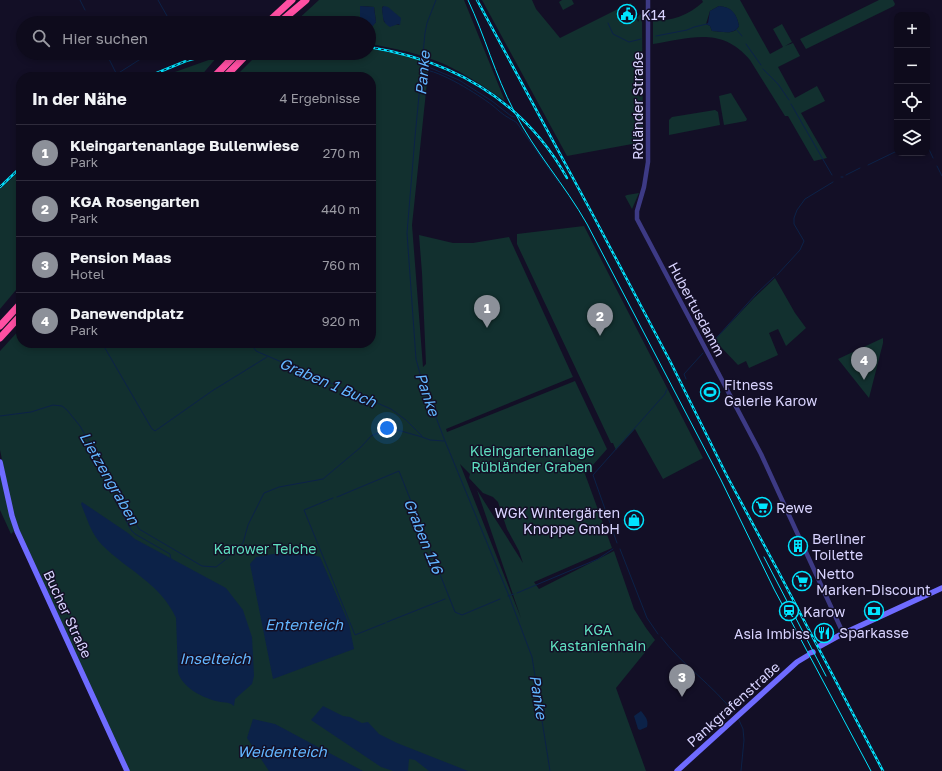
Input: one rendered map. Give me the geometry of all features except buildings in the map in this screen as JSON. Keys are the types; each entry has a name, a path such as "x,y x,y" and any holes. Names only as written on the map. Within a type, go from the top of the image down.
{"highway":[{"path":"275,16 292,0"},
{"path":"287,16 306,0"},
{"path":"219,72 230,60"},
{"path":"230,72 241,60"},
{"path":"0,326 16,308"},
{"path":"0,338 16,320"}],"main road":[{"name":"Bucher Straße","path":"0,462 12,516 17,531 127,771"},
{"path":"820,646 844,633 942,588"},
{"name":"Pankgrafenstraße","path":"677,771 797,662 810,653"}],"street":[{"name":"Röländer Straße","path":"637,211 644,187 648,162 648,0"},
{"name":"Hubertusdamm","path":"637,211 637,219 640,226 762,454 844,633"}],"green space":[{"path":"319,0 464,0 505,101 483,86 444,64 426,57 376,45 376,16 374,7 360,6 360,16 302,16","holes":["383,6 400,25 384,22"]},
{"path":"482,0 532,0 536,9 560,38 630,3 632,4 627,7 626,12 621,17 626,23 629,18 637,18 640,14 642,16 643,142 567,156"},
{"path":"562,0 572,0 574,4 563,10 559,2"},
{"path":"702,0 740,0 770,54 783,47 773,29 782,24 792,42 785,46 793,43 800,56 778,67 795,98 817,86 825,101 801,113 827,158 814,161 788,116 785,116 750,60 739,49 728,42 717,38 705,37 693,37 653,44 653,21 667,20 686,14 698,7 703,2","holes":["719,6 733,12 737,18 739,26 734,31 712,31 710,26 706,24 710,11"]},
{"path":"879,0 893,0 895,4 894,6 806,49 800,39"},
{"name":"Karower Teiche","path":"376,50 429,63 412,225 423,367 426,364 419,235 453,243 473,243 509,237 573,377 446,429 447,432 575,381 607,449 585,474 612,548 534,582 539,589 614,551 634,609 655,640 616,688 646,771 129,771 14,518 0,450 0,351 16,333 16,348 376,348 376,72 240,72 252,60 376,60","holes":["460,464 470,474 469,478 483,493 493,497 498,502 507,529 519,551 523,563 477,490 521,618"]},
{"path":"209,60 214,60 204,72 175,72"},
{"path":"731,93 747,119 746,121 724,125 719,96"},
{"path":"715,110 718,112 720,125 669,135 669,120 672,117"},
{"path":"16,175 16,290 0,309 0,189"},
{"path":"639,193 632,209 625,196"},
{"path":"584,226 703,458 663,479 635,429 616,450 613,443 611,443 517,244 517,234"},
{"path":"775,278 795,313 806,328 786,346 778,329 769,333 778,355 749,368 746,361 738,365 720,346 711,350 709,346"},
{"path":"883,338 883,343 869,398 838,359"},
{"path":"0,471 14,531 11,534 0,510"}],"water":[{"path":"360,6 374,7 375,16 360,16"},
{"path":"384,6 388,7 401,18 400,25 398,24 390,27 387,25 383,19 382,8"},
{"path":"719,6 727,8 733,12 737,18 739,26 737,29 730,32 712,31 710,26 706,24 708,23 710,11"},
{"name":"Inselteich","path":"82,502 135,539 226,588 243,610 252,637 254,676 252,684 235,699 234,706 230,703 218,702 198,694 188,687 180,677 178,672 176,618 170,606 153,587 98,541 90,526 81,504"},
{"name":"Ententeich","path":"296,550 320,557 349,624 354,649 273,679 250,564 256,557"},
{"path":"323,706 362,723 368,722 379,734 397,743 468,771 429,771 415,760 409,759 408,771 393,771 381,767 311,720"},
{"path":"641,711 646,718 647,727 640,730 638,729 634,716"},
{"name":"Weidenteich","path":"253,719 275,724 363,771 269,771 247,738"}],"waterway":[{"name":"Graben 1 Buch","path":"80,0 85,10"},
{"path":"158,0 167,16"},
{"name":"Panke","path":"436,0 427,23 425,33 407,233 416,359 422,381 445,441 509,596 532,657 550,771"},
{"path":"608,23 613,34 629,42 641,39"},
{"path":"656,36 687,30 707,24"},
{"path":"736,29 742,36"},
{"path":"746,44 761,65"},
{"name":"Graben 1 Buch","path":"110,60 116,72"},
{"path":"120,72 139,60"},
{"path":"426,66 459,80 492,101 511,116 515,117"},
{"path":"763,69 778,84 789,100"},
{"path":"423,70 430,71 458,83 516,122 559,183"},
{"path":"791,104 832,175"},
{"path":"868,165 894,152"},
{"path":"930,152 933,158"},
{"path":"937,166 942,176"},
{"path":"846,175 860,168"},
{"path":"777,275 800,250 804,241 794,224 794,218 797,210 805,199 833,182"},
{"path":"710,345 756,294 774,277"},
{"path":"105,348 152,429 155,431 212,391 267,357"},
{"name":"Graben 1 Buch","path":"254,348 256,351 391,409 406,420 422,436"},
{"path":"686,379 684,374 703,353"},
{"path":"617,543 593,475 665,394 667,389"},
{"name":"Lietzengraben","path":"0,416 31,412 53,405 62,406 80,426 139,529 202,566 216,567 243,543 248,525 264,493 279,487 323,479 361,447 371,436 380,432 394,429 430,440 444,441"},
{"name":"Graben 116","path":"337,497 399,471 455,612 462,615 500,599"},
{"path":"333,498 304,510 355,635 385,623"},
{"path":"119,502 118,505 131,530 135,534 170,554 171,560"},
{"path":"517,593 598,559 613,549"},
{"path":"620,549 647,618 658,634"},
{"name":"Panke","path":"508,596 514,594"},
{"path":"387,622 445,599"},
{"path":"661,637 678,657 717,693 734,713"},
{"path":"739,720 743,729 744,740 741,771"}],"tram line":[{"path":"468,0 480,27 501,84 514,111 531,140 587,224 721,480 774,589 871,771"},
{"path":"764,557 826,676"}],"railway":[{"path":"477,0 670,361 727,476 883,771"},
{"path":"376,48 400,53 430,63 458,74 484,89 508,106 530,127 550,151 567,178"},
{"path":"159,72 190,60"},
{"path":"0,187 16,172"}],"place":[{"name":"K14","path":"627,14"},
{"name":"Kleingartenanlage Bullenwiese","path":"487,328"},
{"name":"KGA Rosengarten","path":"600,336"},
{"name":"Danewendplatz","path":"864,380"},
{"name":"Fitness Galerie Karow","path":"710,392"},
{"name":"Rewe","path":"762,507"},
{"name":"WGK Wintergärten Knoppe GmbH","path":"634,520"},
{"name":"Berliner Toilette","path":"798,546"},
{"name":"Netto Marken-Discount","path":"802,581"},
{"name":"Karow","path":"789,611"},
{"name":"Sparkasse","path":"874,611"},
{"name":"Asia Imbiss","path":"824,633"},
{"name":"Pension Maas","path":"682,697"}],"park label":[{"name":"Kleingartenanlage Rübländer Graben","path":"532,458"},
{"name":"KGA Kastanienhain","path":"598,638"}]}
